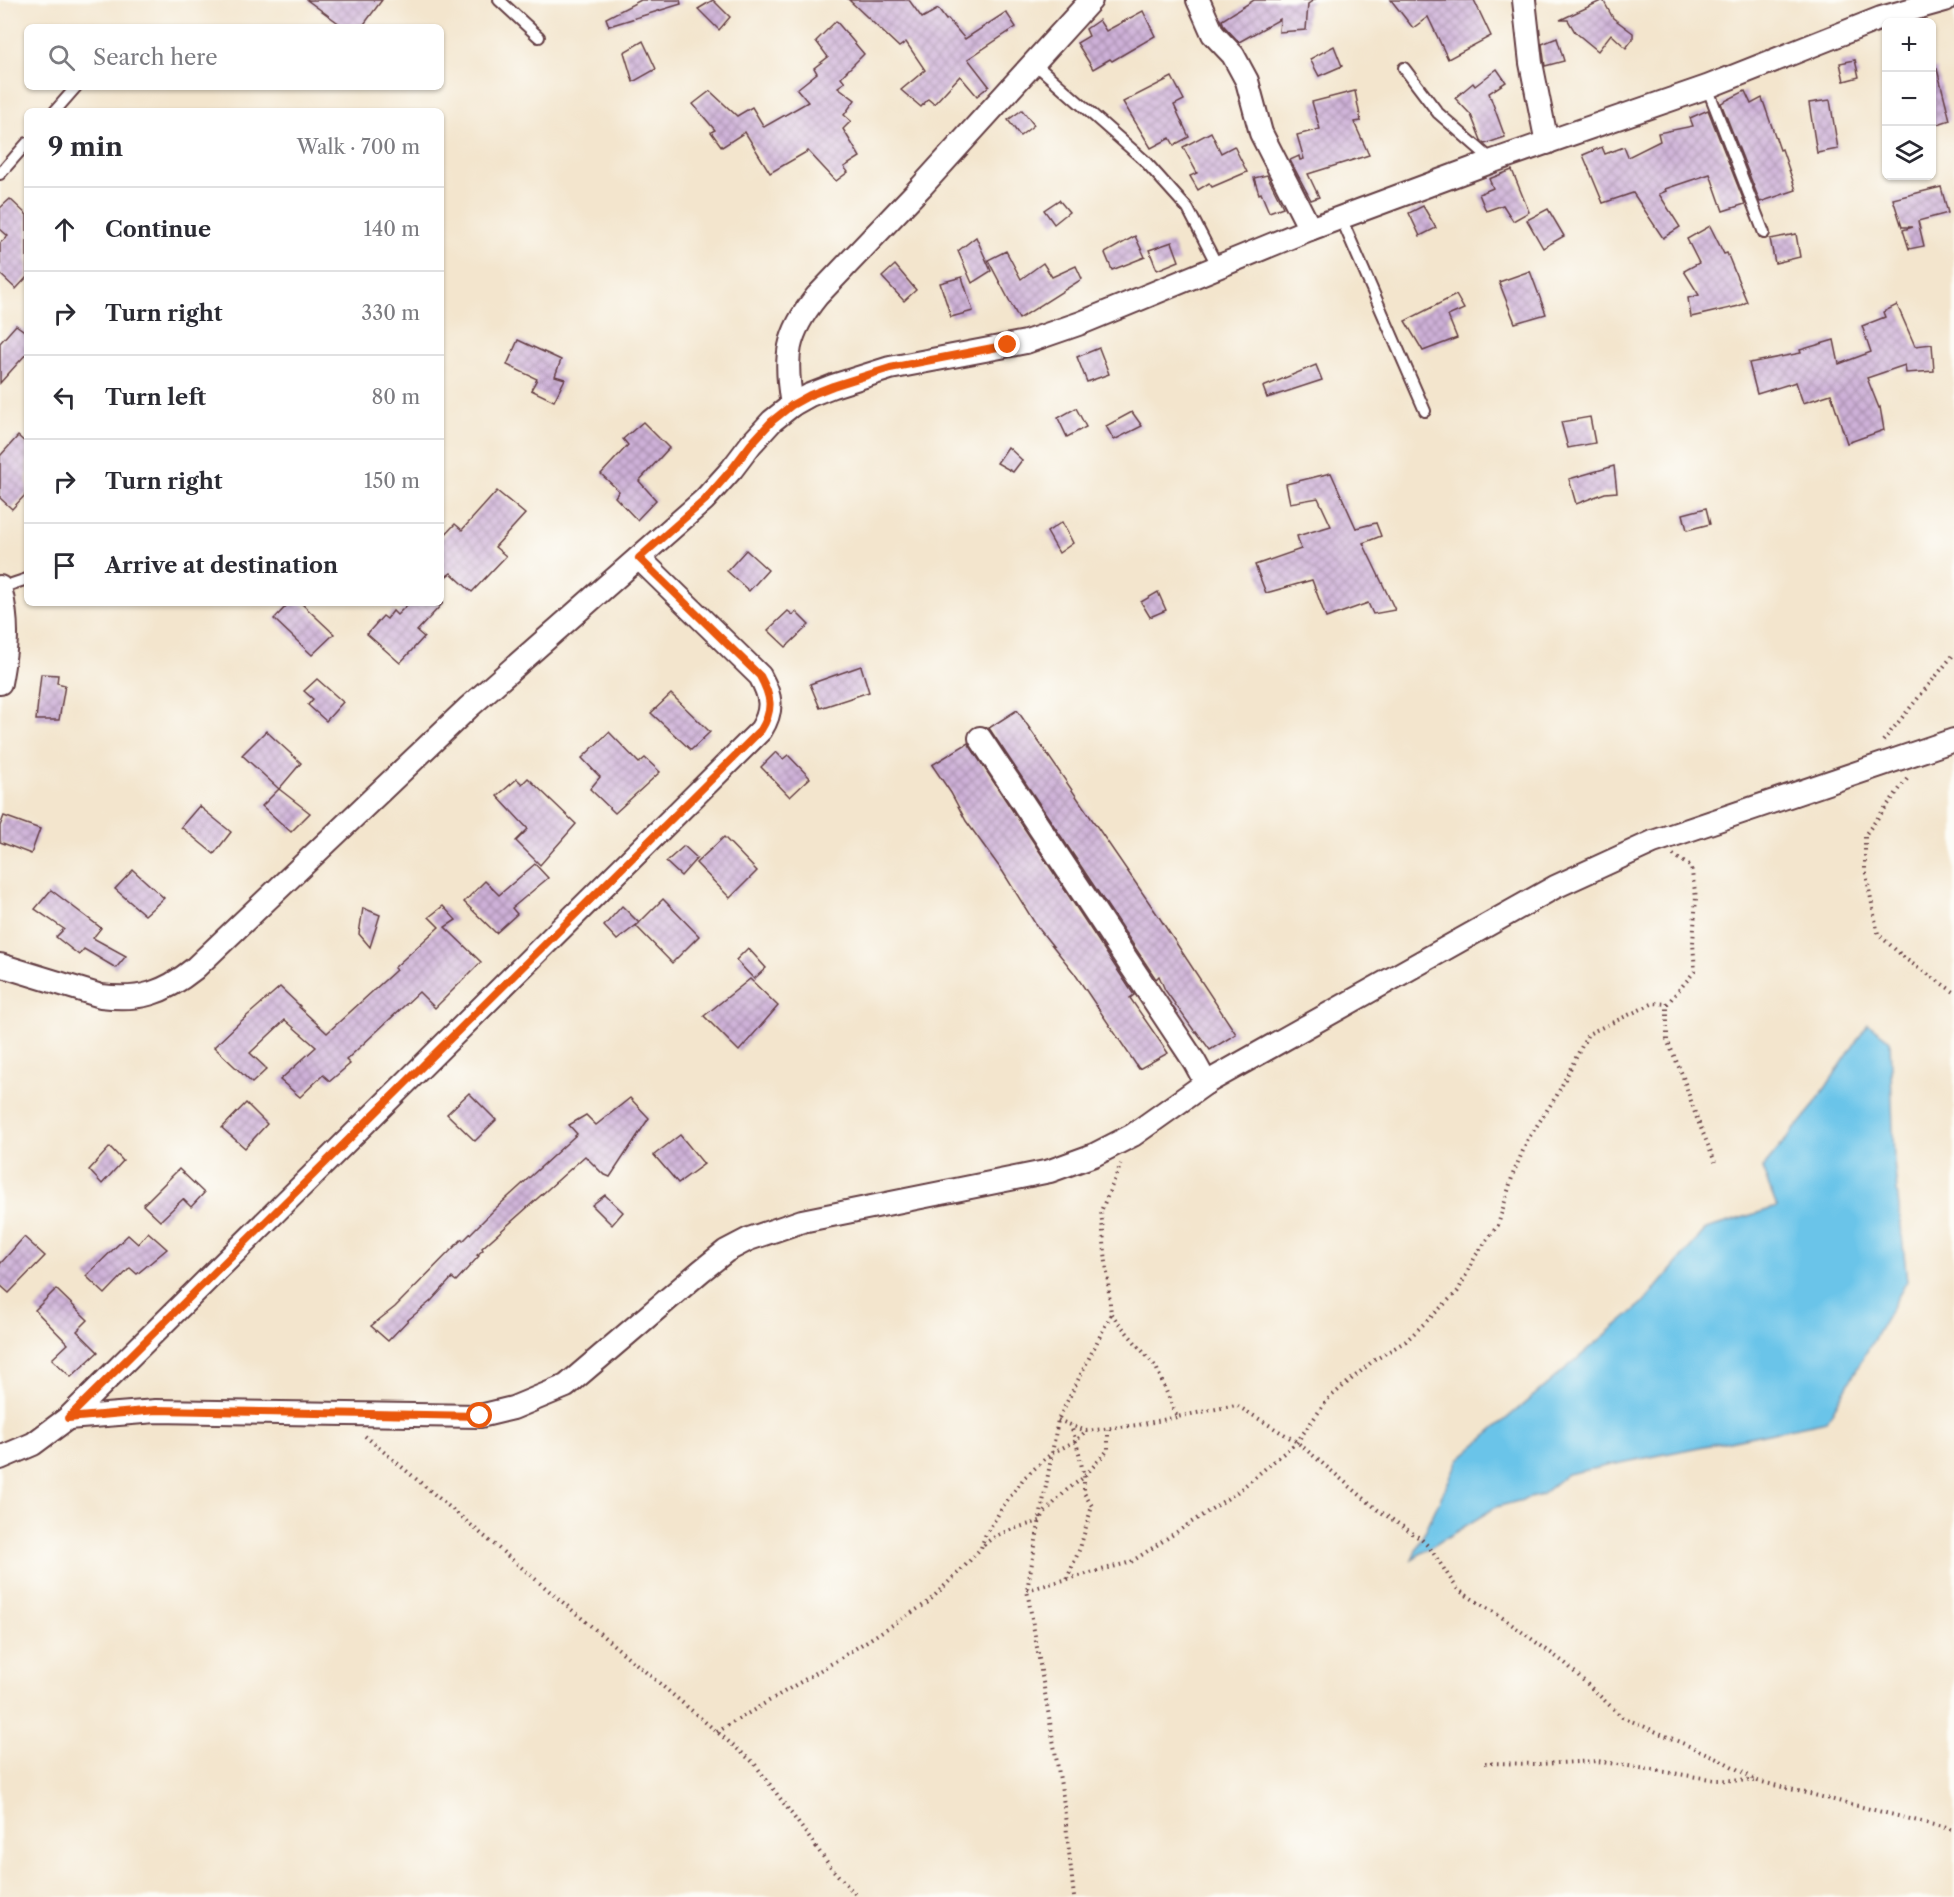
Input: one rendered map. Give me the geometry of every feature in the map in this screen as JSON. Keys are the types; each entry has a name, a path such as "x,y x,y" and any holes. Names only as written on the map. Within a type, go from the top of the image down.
{"street":[{"path":"792,405 787,377 787,357 792,334 802,314 1091,0"},
{"path":"1198,0 1213,34 1233,55 1247,81 1261,133 1310,229"},
{"path":"1524,0 1531,63 1547,142"},
{"path":"0,965 101,996 118,998 138,998 158,992 178,982 203,961 469,707 705,500 772,421 792,405 810,395 890,368 1043,337 1310,229 1493,161 1707,87 1881,18 1945,0"},
{"path":"0,1458 33,1444 68,1418 761,730 769,717 770,702 767,689 760,676 639,558"},
{"path":"0,588 7,619 6,651 0,683"},
{"path":"980,738 1194,1061 1206,1083"},
{"path":"68,1418 156,1410 480,1416 513,1408 566,1386 701,1271 726,1251 748,1239 802,1221 1050,1171 1094,1155 1133,1135 1206,1083 1555,887 1653,842 1954,740"}],"lane":[{"path":"499,0 539,37"},
{"path":"1034,63 1144,160 1188,209 1218,267"},
{"path":"1404,68 1438,113 1493,161"},
{"path":"1707,87 1764,233"},
{"path":"58,108 73,90"},
{"path":"0,174 24,146"},
{"path":"1341,218 1425,411"},
{"path":"0,588 24,580"}],"path":[{"path":"1877,748 1954,654"},
{"path":"1920,752 1907,779 1864,836 1865,869 1878,934 1907,960 1954,992"},
{"path":"1653,842 1691,867 1696,897 1693,943 1695,970 1667,1004 1667,1040 1715,1161"},
{"path":"1027,1590 1131,1562 1236,1493 1297,1442 1328,1399 1373,1361 1406,1341 1458,1291 1476,1255 1498,1225 1513,1174 1528,1139 1557,1095 1588,1034 1653,1003 1667,1004"},
{"path":"1074,1897 1063,1797 1027,1590 1058,1420 1111,1314 1101,1210 1133,1135"},
{"path":"1111,1314 1156,1367 1177,1417"},
{"path":"1058,1420 1086,1431 1236,1405 1297,1442 1378,1510 1421,1539 1430,1548 1458,1590 1500,1616 1566,1664 1622,1717 1719,1759 1758,1781"},
{"path":"339,1414 754,1763 833,1870 858,1897"},
{"path":"1067,1579 1080,1548 1092,1506 1084,1493 1084,1477 1071,1425"},
{"path":"717,1732 927,1603 991,1538 1040,1521 1067,1490 1084,1477 1108,1450 1108,1429"},
{"path":"981,1548 1004,1505 1024,1478 1052,1453 1076,1441 1086,1431"},
{"path":"1485,1763 1539,1764 1597,1761 1716,1780 1758,1781 1954,1830"}],"water":[{"path":"1868,1024 1890,1040 1894,1162 1907,1281 1827,1421 1567,1474 1541,1495 1496,1507 1412,1559 1459,1459 1643,1303 1706,1229 1777,1207 1762,1169 1812,1108"}],"building":[{"path":"307,0 382,0 364,24 340,24"},
{"path":"641,0 680,0 681,4 609,26 606,18"},
{"path":"713,0 730,17 719,30 698,9"},
{"path":"849,0 909,0 922,18 938,9 965,39 1006,12 1016,27 968,59 989,86 977,96 960,76 934,104 928,99 921,107 901,90 925,70 906,42 899,47"},
{"path":"1254,0 1314,0 1308,4 1306,30 1279,32 1280,19 1239,42 1224,26 1222,20"},
{"path":"1391,0 1474,0 1491,36 1448,59 1428,17 1413,28"},
{"path":"1603,0 1613,18 1633,33 1633,39 1626,48 1611,34 1598,51 1575,32 1568,20 1560,20"},
{"path":"1143,11 1155,36 1112,61 1110,59 1093,69 1077,43 1089,36 1086,29 1099,20 1106,31"},
{"path":"836,21 864,54 841,77 845,82 838,87 855,100 844,115 851,121 843,129 860,157 844,167 848,172 836,181 808,151 770,173 745,132 722,147 711,132 715,130 693,104 710,91 737,116 752,107 764,127 808,102 797,89 817,73 814,68 828,57 816,41"},
{"path":"1557,38 1564,61 1545,66 1542,44"},
{"path":"643,41 656,69 633,82 624,52"},
{"path":"1334,46 1342,66 1319,76 1310,59"},
{"path":"1855,60 1859,77 1844,81 1840,63"},
{"path":"1497,69 1506,82 1489,93 1505,137 1485,144 1481,140 1471,115 1455,98 1473,83 1475,86"},
{"path":"1936,69 1950,120 1936,125 1936,72"},
{"path":"1172,77 1184,100 1174,105 1189,137 1174,145 1170,138 1151,148 1123,102"},
{"path":"1355,91 1361,121 1354,122 1369,155 1308,174 1319,197 1311,200 1290,160 1299,156 1300,160 1304,159 1297,135 1320,129 1312,102"},
{"path":"1745,91 1751,104 1762,98 1796,190 1760,202 1721,103"},
{"path":"1830,100 1838,149 1817,153 1809,103"},
{"path":"1022,110 1034,125 1020,136 1008,120"},
{"path":"1708,110 1745,204 1723,211 1710,174 1665,189 1666,191 1659,194 1680,227 1663,238 1633,193 1603,203 1583,155 1602,147 1605,154 1624,147 1628,157 1660,141 1658,133 1693,126 1690,118"},
{"path":"1211,132 1221,153 1234,146 1247,172 1212,187 1209,183 1198,190 1190,176 1197,173 1183,147"},
{"path":"1512,170 1529,212 1513,221 1503,205 1486,211 1479,194 1493,188 1489,179"},
{"path":"1267,175 1283,207 1269,212 1261,193 1259,194 1254,178"},
{"path":"1941,187 1948,213 1918,221 1924,246 1909,249 1903,230 1913,227 1902,227 1893,199"},
{"path":"10,199 24,212 24,280 16,289 0,274 0,243 8,236 0,229 0,208"},
{"path":"1059,200 1069,212 1054,224 1044,210"},
{"path":"1423,206 1436,228 1420,236 1409,213"},
{"path":"1548,209 1564,236 1543,248 1527,220"},
{"path":"1710,226 1724,254 1727,253 1747,302 1691,317 1688,298 1699,295 1684,271 1699,263 1687,239"},
{"path":"1796,234 1800,257 1775,263 1770,239"},
{"path":"1135,236 1145,257 1112,270 1105,253"},
{"path":"976,237 991,271 972,283 958,251"},
{"path":"1172,242 1179,261 1157,270 1149,250"},
{"path":"1006,251 1021,279 1043,263 1052,277 1076,266 1082,279 1019,319 988,260"},
{"path":"895,265 916,290 904,301 882,277"},
{"path":"1530,271 1546,314 1515,323 1499,282"},
{"path":"962,277 973,311 951,317 940,283"},
{"path":"1456,295 1464,309 1448,316 1457,338 1423,351 1405,321"},
{"path":"1897,305 1915,346 1932,344 1934,371 1906,373 1905,365 1867,378 1880,407 1884,430 1847,443 1831,394 1803,403 1796,382 1757,394 1749,363 1801,353 1800,350 1834,340 1839,364 1871,352 1862,326 1885,317 1883,312"},
{"path":"16,325 24,331 24,356 0,383 0,343"},
{"path":"518,340 561,360 555,376 565,379 554,401 531,390 537,379 507,365"},
{"path":"1099,348 1109,374 1087,382 1077,357"},
{"path":"1316,365 1322,380 1267,398 1263,387"},
{"path":"1076,408 1086,427 1067,437 1058,418"},
{"path":"1132,412 1142,426 1114,440 1106,426"},
{"path":"1590,417 1595,443 1568,448 1561,422"},
{"path":"643,422 669,448 639,481 656,500 637,520 615,497 619,491 601,474 628,445 623,439"},
{"path":"18,436 24,441 24,496 12,509 0,498 0,456"},
{"path":"1008,447 1022,460 1013,472 997,463"},
{"path":"1614,466 1617,492 1605,493 1576,504 1569,479"},
{"path":"1331,473 1356,528 1376,523 1381,536 1363,543 1395,610 1373,614 1368,603 1326,618 1312,580 1266,593 1255,565 1301,549 1297,536 1331,526 1318,498 1290,503 1286,484"},
{"path":"497,491 525,514 495,547 506,556 472,592 451,573 444,578 444,536 455,524 462,530"},
{"path":"1706,508 1710,524 1687,530 1683,514"},
{"path":"1062,522 1073,543 1059,553 1047,532"},
{"path":"746,550 768,570 749,591 727,571"},
{"path":"1158,592 1166,610 1150,617 1141,602"},
{"path":"286,606 304,606 334,634 312,655 274,619"},
{"path":"406,606 440,606 417,631 424,637 400,663 367,634 383,616 387,619 393,611 397,615"},
{"path":"788,611 793,615 796,612 809,625 786,647 768,630"},
{"path":"861,666 869,692 820,708 810,684"},
{"path":"41,674 58,675 57,683 65,685 59,720 36,720"},
{"path":"317,679 343,702 326,721 308,705 313,699 304,691"},
{"path":"671,694 710,732 691,750 651,713"},
{"path":"1017,710 1236,1034 1210,1050 1165,990 1159,976 1156,979 989,728"},
{"path":"266,731 301,763 279,789 242,755"},
{"path":"609,732 639,763 645,758 660,772 615,813 590,789 600,777 582,758"},
{"path":"968,743 1134,995 1130,998 1168,1053 1139,1069 1075,974 1036,925 1003,872 966,821 932,765"},
{"path":"776,752 783,759 788,755 810,778 790,797 761,767"},
{"path":"528,778 576,824 540,865 516,841 528,829 497,796 517,779 522,784"},
{"path":"279,789 310,813 291,832 262,806"},
{"path":"199,806 231,832 214,854 181,827"},
{"path":"4,816 40,829 31,854 0,842 0,826"},
{"path":"724,837 757,871 730,898 696,863"},
{"path":"684,846 697,858 681,876 666,862"},
{"path":"535,864 548,878 512,908 517,914 496,933 464,902 485,881 499,895"},
{"path":"133,870 164,898 145,915 115,889"},
{"path":"51,890 101,928 93,938 126,956 116,968 84,949 79,955 56,937 64,929 35,909"},
{"path":"663,899 699,936 672,963 636,926"},
{"path":"443,906 456,920 445,927 481,962 435,1008 419,992 346,1060 350,1064 330,1081 323,1075 300,1097 280,1080 316,1047 285,1020 250,1053 267,1069 252,1083 214,1047 280,987 327,1033 439,927 429,917"},
{"path":"622,906 639,923 617,940 604,926"},
{"path":"363,908 380,915 370,947 359,934"},
{"path":"748,948 766,968 754,979 736,960"},
{"path":"750,979 778,1006 739,1051 704,1016"},
{"path":"469,1093 496,1120 475,1141 447,1114"},
{"path":"630,1098 649,1118 610,1177 603,1174 585,1156 482,1248 483,1250 477,1255 479,1256 456,1281 452,1278 388,1341 371,1326 395,1307 462,1239 463,1241 577,1134 569,1125 586,1115 596,1125"},
{"path":"246,1103 267,1124 245,1148 222,1128"},
{"path":"680,1135 704,1164 678,1183 654,1155"},
{"path":"110,1147 123,1161 102,1184 89,1170"},
{"path":"179,1169 204,1193 191,1207 183,1199 160,1221 143,1205"},
{"path":"605,1195 623,1212 612,1225 592,1205"},
{"path":"148,1232 167,1249 137,1274 130,1268 105,1294 86,1276 128,1235 138,1244"},
{"path":"24,1237 45,1256 9,1293 0,1285 0,1264"},
{"path":"56,1289 88,1320 77,1331 98,1352 71,1377 52,1359 68,1344 35,1310"}],"route":[{"path":"480,1416 156,1410 68,1418 761,730 769,717 770,702 767,689 760,676 639,558 705,500 772,421 792,405 833,386 890,368 1008,345"}]}
